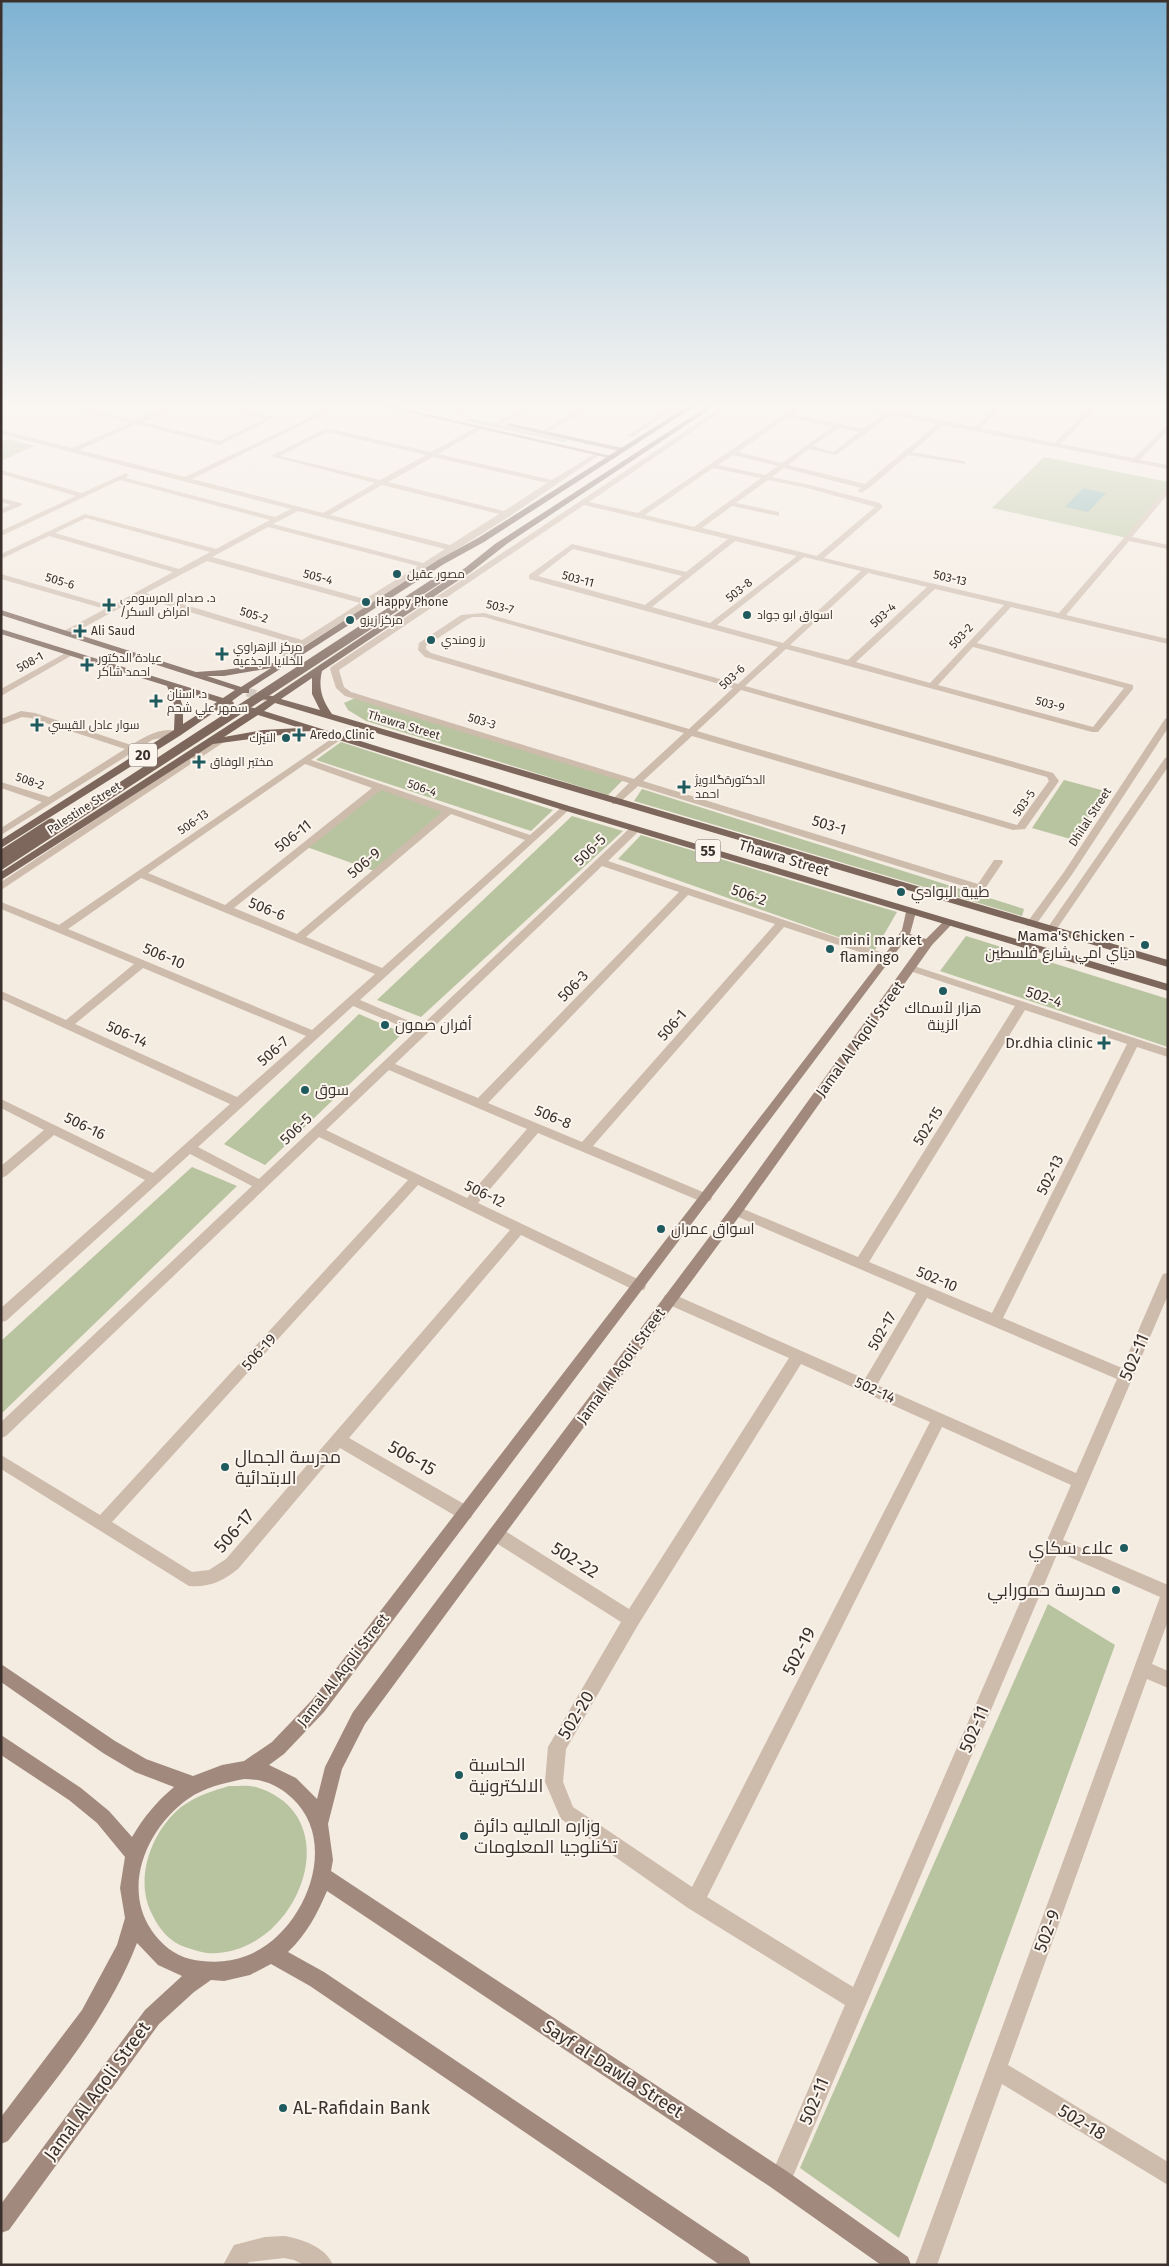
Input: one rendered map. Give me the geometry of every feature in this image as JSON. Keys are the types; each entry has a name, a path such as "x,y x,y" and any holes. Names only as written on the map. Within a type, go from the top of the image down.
{"main road":[{"name":"Palestine Street","path":"1,845 227,702 284,662 441,562 481,540 525,512"},
{"name":"Palestine Street","path":"1,877 207,742 270,698 318,670 468,570 505,542 551,512"},
{"name":"Palestine Street","path":"1,866 442,574 481,540"},
{"name":"Palestine Street","path":"1,855 442,574 505,542"},
{"path":"1,612 244,691"},
{"path":"1,627 18,618"},
{"path":"1,631 227,702"},
{"path":"188,672 224,672 284,662"},
{"path":"318,670 315,681 315,693 320,705 329,716"},
{"path":"170,683 179,707 177,734"},
{"name":"Thawra Street","path":"270,698 614,802 1168,964"},
{"name":"Thawra Street","path":"253,710 635,829 1168,988"},
{"path":"207,742 271,732 318,730"},
{"path":"759,866 774,849"}],"street":[{"path":"1,534 47,512"},
{"path":"246,512 277,520"},
{"path":"68,634 293,512"},
{"path":"304,512 451,548"},
{"path":"322,516 329,512"},
{"path":"498,512 507,514"},
{"path":"284,662 287,653 510,512"},
{"name":"503-3","path":"568,512 334,669 340,688 348,694 637,781"},
{"name":"503-13","path":"622,512 1164,641"},
{"path":"639,516 645,512"},
{"path":"696,529 720,512"},
{"path":"766,512 776,514"},
{"path":"818,558 873,512"},
{"path":"1061,616 1149,512"},
{"path":"1,557 85,516 218,552"},
{"path":"268,525 423,566"},
{"path":"49,534 180,572"},
{"path":"646,608 734,538"},
{"path":"1126,538 1168,547"},
{"name":"503-11","path":"688,574 572,546 532,575 534,579 785,644"},
{"name":"503-8","path":"712,625 802,555"},
{"name":"505-4","path":"206,558 366,602"},
{"name":"503-6","path":"614,802 866,570"},
{"name":"505-6","path":"1,576 113,609"},
{"name":"503-4","path":"851,662 933,586"},
{"name":"505-2","path":"140,594 303,643"},
{"name":"503-2","path":"933,685 1009,604"},
{"name":"503-7","path":"691,731 428,655 422,650 422,645 464,617 484,615 739,687"},
{"path":"1164,641 1168,630"},
{"name":"503-9","path":"785,644 1095,730 1130,687 970,644"},
{"name":"508-1","path":"1,693 72,653"},
{"name":"503-5","path":"691,731 1017,828 1021,827 1054,781 1050,774 739,687"},
{"path":"1,722 21,714 32,715 133,749"},
{"name":"Dhilal Street","path":"1051,930 1158,760 1168,721"},
{"path":"1,832 152,736 177,734"},
{"name":"506-13","path":"60,929 340,736"},
{"path":"1,887 221,740"},
{"name":"Dhilal Street","path":"1030,924 1158,760"},
{"name":"506-4","path":"304,761 532,839"},
{"name":"503-1","path":"637,781 980,888 998,862"},
{"name":"508-2","path":"1,785 50,801"},
{"name":"506-11","path":"226,908 379,786"},
{"name":"506-7","path":"1,1317 566,808"},
{"name":"506-9","path":"299,938 449,811"},
{"name":"506-5","path":"1,1432 635,829"},
{"name":"506-2","path":"601,862 888,958"},
{"name":"506-6","path":"140,874 384,973"},
{"name":"506-3","path":"480,1104 687,890"},
{"name":"506-10","path":"1,905 314,1035"},
{"name":"Jamal Al Aqoli Street","path":"247,1770 278,1748 318,1706 888,958 910,924 911,912"},
{"name":"506-1","path":"584,1148 782,922"},
{"name":"Jamal Al Aqoli Street","path":"320,1822 334,1767 359,1718 736,1211 912,968 928,943 948,923"},
{"path":"903,935 928,943"},
{"path":"67,1025 142,963"},
{"name":"502-4","path":"912,968 1168,1054"},
{"name":"506-14","path":"1,995 239,1103"},
{"path":"352,1001 423,1031"},
{"name":"502-15","path":"862,1264 1022,1005"},
{"name":"502-13","path":"995,1321 1134,1042"},
{"name":"506-8","path":"387,1065 706,1198"},
{"name":"506-16","path":"1,1103 155,1179"},
{"path":"469,1204 536,1127"},
{"path":"1,1173 53,1129"},
{"name":"506-12","path":"317,1132 639,1286"},
{"path":"189,1148 261,1185"},
{"name":"506-19","path":"101,1524 416,1179"},
{"name":"502-10","path":"736,1211 1126,1376"},
{"name":"506-17","path":"1,1461 189,1578 203,1580 218,1575 232,1564 519,1228"},
{"name":"502-11","path":"780,2180 1168,1278"},
{"name":"502-17","path":"868,1387 924,1291"},
{"name":"502-14","path":"670,1299 1080,1482"},
{"name":"502-20","path":"798,1356 632,1620 557,1747 554,1782 567,1813 695,1901 857,2001"},
{"name":"502-19","path":"695,1901 939,1419"},
{"name":"506-15","path":"338,1438 466,1513"},
{"name":"502-22","path":"496,1534 632,1620"},
{"path":"1054,1543 1168,1595"},
{"name":"502-9","path":"926,2265 1168,1595"},
{"path":"1142,1668 1168,1680"},
{"path":"1,1672 109,1747 141,1766 191,1784"},
{"path":"1,1744 74,1794 103,1817 134,1854"},
{"path":"247,1770 271,1774 291,1785 308,1801 320,1822 325,1849 323,1877 313,1906 295,1932 271,1953 250,1964 228,1971 206,1972 182,1967 162,1956 146,1940 135,1920 129,1888 134,1854 152,1820 167,1802 191,1784 219,1773 247,1770"},
{"name":"Sayf al-Dawla Street","path":"323,1877 780,2180 900,2265"},
{"path":"1,2134 88,2019 113,1974 135,1920"},
{"path":"271,1953 317,1979 740,2265"},
{"name":"Jamal Al Aqoli Street","path":"1,2222 152,2017 187,1985 206,1972"},
{"name":"502-18","path":"997,2070 1168,2174"},
{"path":"234,2265 242,2252 274,2245 308,2252 322,2265"}],"green space":[{"path":"1009,512 1149,512 1127,538"},
{"path":"355,698 623,780 608,795 366,721 348,710 344,703"},
{"path":"341,742 553,810 531,831 316,760"},
{"path":"1064,780 1105,791 1074,840 1032,828"},
{"path":"379,787 449,811 377,872 304,846"},
{"path":"642,789 1024,909 1022,916 634,801"},
{"path":"572,816 623,831 421,1017 377,1000"},
{"path":"641,835 897,912 875,950 618,859"},
{"path":"966,936 1168,999 1168,1047 940,971"},
{"path":"359,1014 403,1033 265,1165 224,1144"},
{"path":"192,1167 237,1186 1,1414 1,1341"},
{"path":"1048,1604 1115,1645 899,2238 800,2168"},
{"path":"229,1786 256,1787 286,1803 302,1826 307,1854 301,1884 287,1911 266,1934 238,1949 207,1953 180,1945 170,1939 162,1930 147,1902 145,1872 148,1857 154,1843 170,1817 192,1800"}],"tunnel":[{"path":"247,692 266,697"}],"place":[{"name":"مصور عقيل","path":"397,574"},
{"name":"Happy Phone","path":"366,602"},
{"name":"د. صدام المرسومي /امراض السكر","path":"109,605"},
{"name":"اسواق ابو جواد","path":"747,615"},
{"name":"مركز زيزو","path":"350,620"},
{"name":"Ali Saud","path":"80,631"},
{"name":"رز ومندي","path":"431,640"},
{"name":"مركز الزهراوي للخلايا الجذعيه","path":"222,654"},
{"name":"عيادة الدكتور احمد شاكر","path":"87,665"},
{"name":"د. اسنان سمهر علي شحم","path":"156,701"},
{"name":"سوار عادل القيسي","path":"37,725"},
{"name":"Aredo Clinic","path":"299,735"},
{"name":"النيزك","path":"286,738"},
{"name":"مختبر الوفاق","path":"199,762"},
{"name":"الدكتورةگلاويژ احمد","path":"684,787"},
{"name":"طيبة البوادي","path":"901,892"},
{"name":"Mama's Chicken - دياي امي شارع فلسطين","path":"1145,945"},
{"name":"mini market flamingo","path":"830,949"},
{"name":"هزار لأسماك الزينة","path":"943,991"},
{"name":"أفران صمون","path":"385,1025"},
{"name":"Dr.dhia clinic","path":"1104,1043"},
{"name":"سوق","path":"305,1090"},
{"name":"اسواق عمران","path":"661,1229"},
{"name":"مدرسة الجمال الابتدائية","path":"225,1467"},
{"name":"علاء سكاي","path":"1124,1548"},
{"name":"مدرسة حمورابي","path":"1116,1590"},
{"name":"الحاسبة الالكترونية","path":"459,1775"},
{"name":"وزاره الماليه دائرة تكنلوجيا المعلومات","path":"464,1836"},
{"name":"AL-Rafidain Bank","path":"283,2108"}]}
